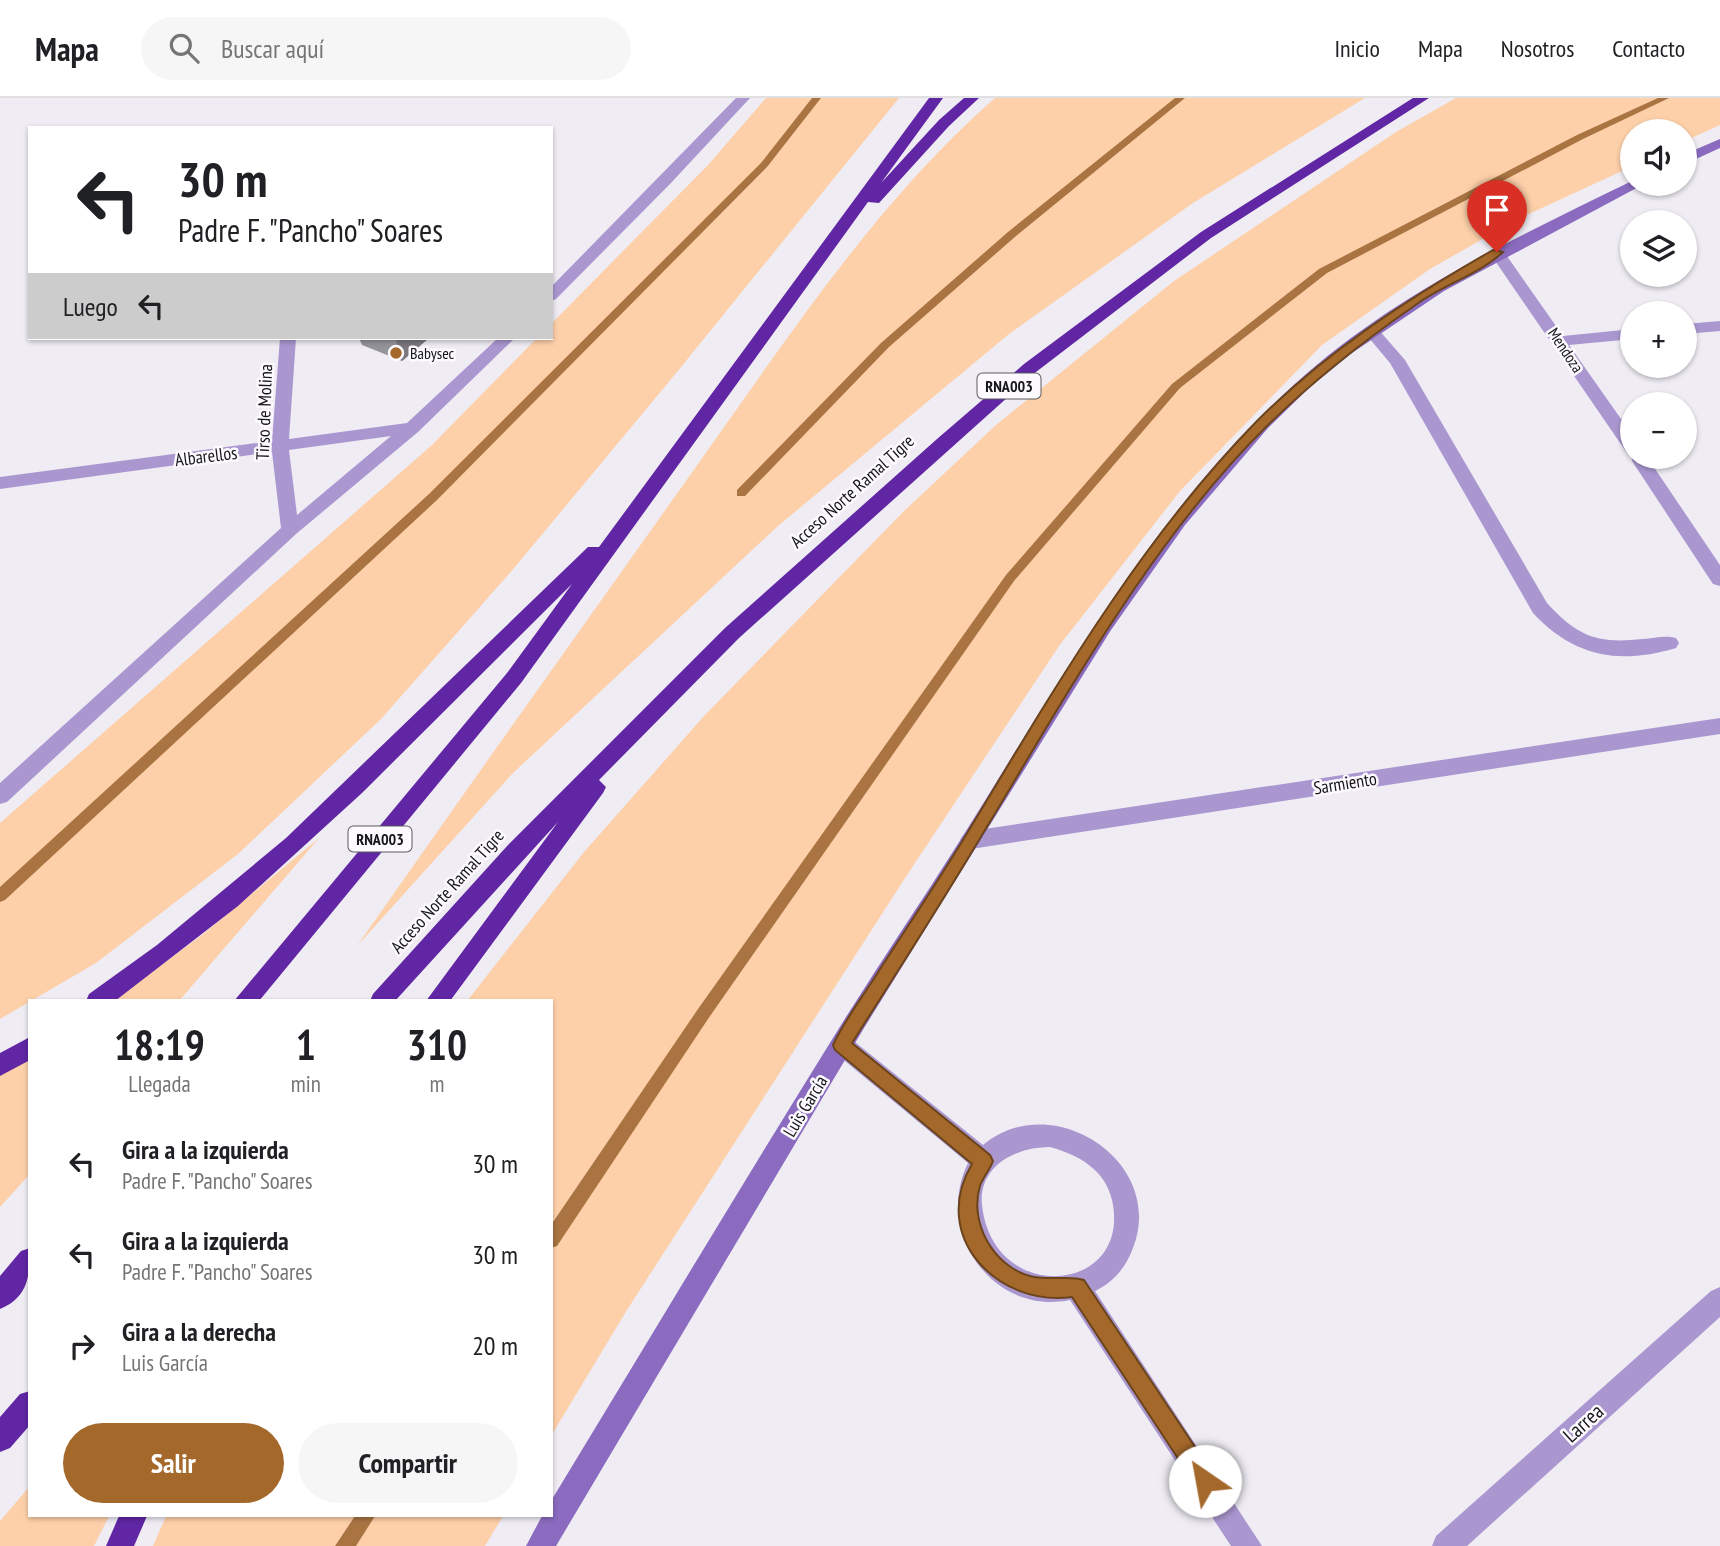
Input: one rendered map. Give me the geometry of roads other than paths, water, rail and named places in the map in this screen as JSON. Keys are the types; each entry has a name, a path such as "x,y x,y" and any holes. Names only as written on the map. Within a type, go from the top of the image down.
{"highway":[{"name":"RNA003","path":"247,999 514,677 936,98"},
{"path":"802,279 944,123 972,98"},
{"name":"Acceso Norte Ramal Tigre","path":"383,999 516,851 752,614 1030,368 1206,235 1422,98"},
{"path":"100,999 149,966 276,862 636,512"},
{"path":"438,999 639,729"},
{"path":"0,1065 28,1048"},
{"path":"0,1296 28,1262"},
{"path":"0,1438 28,1406"},
{"path":"120,1546 134,1517"}],"street":[{"path":"553,294 743,98"},
{"path":"1697,154 1720,143"},
{"name":"Luis García","path":"540,1546 842,1045 971,840 1025,748 1097,638 1192,502 1264,422 1331,362 1372,331 1415,300 1497,252 1620,192"},
{"name":"Mendoza","path":"1497,252 1620,430"},
{"path":"1697,328 1720,326"},
{"path":"1372,331 1398,360 1540,608 1554,625 1587,644 1613,650 1669,643"},
{"path":"1561,341 1620,335"},
{"name":"Tirso de Molina","path":"288,340 280,446 290,530"},
{"path":"0,796 290,530 412,428 505,340"},
{"name":"Albarellos","path":"0,483 412,428"},
{"path":"1646,469 1720,579"},
{"name":"Sarmiento","path":"971,840 1720,726"},
{"path":"842,1045 984,1161"},
{"path":"1050,1136 1076,1143 1099,1157 1116,1179 1126,1203 1127,1230 1119,1255 1101,1275 1077,1287 1051,1290 1025,1285 1001,1272 982,1253 971,1230 967,1206 972,1182 984,1161 1002,1146 1024,1137 1050,1136"},
{"path":"1077,1287 1248,1546"},
{"name":"Larrea","path":"1446,1546 1720,1300"}],"waterway":[{"path":"0,896 433,497 764,165 817,98"},
{"path":"741,493 885,345 1012,234 1181,98"},
{"path":"553,1237 703,1014 1010,578 1176,386 1323,271 1580,137 1665,98"},
{"path":"345,1546 365,1517"}],"place":[{"name":"Babysec","path":"396,353"}]}
